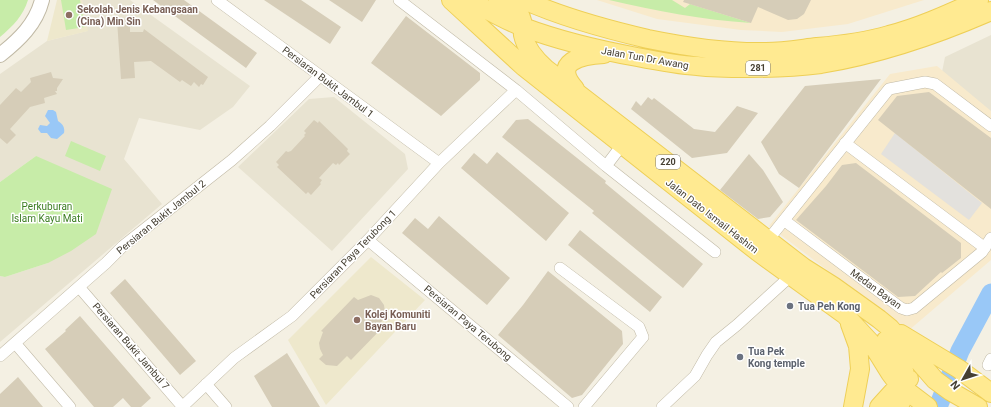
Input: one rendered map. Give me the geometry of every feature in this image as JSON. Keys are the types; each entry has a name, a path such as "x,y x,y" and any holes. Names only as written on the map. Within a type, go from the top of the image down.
{"main road":[{"name":"Jalan Dato Ismail Hashim","path":"451,0 524,67 622,145 797,271 845,315 872,344 890,373 928,407"},
{"name":"Jalan Tun Dr Awang","path":"469,0 522,27 612,53 667,63 696,66 775,68 819,64 890,48 958,25 991,11"},
{"name":"Jalan Dato Ismail Hashim","path":"498,0 509,5 518,12 522,19 522,27 526,42 537,60 764,246"},
{"name":"Jalan Tun Dr Awang","path":"524,0 562,16 616,32 696,48 766,52 861,42 889,36 942,17 979,0"},
{"path":"579,94 566,76 566,69 569,64 586,55 612,53"},
{"name":"Jalan Dato Ismail Hashim","path":"797,271 833,286 890,328 941,385 978,407"},
{"path":"870,314 900,360 903,385 898,407"},
{"path":"845,315 855,335 858,346 860,369 853,407"},
{"path":"890,328 953,366 991,394"},
{"path":"879,407 903,385 921,377 941,385"}],"street":[{"path":"0,55 22,36 32,24 42,0"},
{"name":"Persiaran Bukit Jambul 1","path":"217,0 439,163"},
{"path":"398,0 516,90 606,166 715,252"},
{"name":"Persiaran Bukit Jambul 2","path":"0,356 106,263 123,246 232,160 270,126 320,76"},
{"path":"764,246 889,88 925,82 935,84 991,126"},
{"name":"Persiaran Paya Terubong 1","path":"182,407 234,358 292,316 368,240 439,163 516,90"},
{"path":"845,143 985,248"},
{"path":"606,166 622,145"},
{"name":"Medan Bayan","path":"784,221 901,308 907,310 914,308 985,248 991,238"},
{"name":"Persiaran Paya Terubong","path":"368,240 568,407"},
{"path":"560,268 639,327 643,337 584,407"},
{"path":"662,407 695,376 716,342 797,271"},
{"name":"Persiaran Bukit Jambul 7","path":"79,287 182,407"},
{"path":"15,343 70,407"},
{"path":"206,384 226,407"}],"shaded area":[{"name":"Sekolah Jenis Kebangsaan (Cina) Min Sin","path":"57,0 82,0 88,31 47,41"},
{"path":"82,0 130,0 250,86 233,107 200,130 139,118 124,159 162,204 0,342 0,276 5,277 48,263 36,156 0,182 0,74 47,41 87,31"},
{"path":"597,0 924,0 848,24 782,32 741,30 657,19"},
{"path":"991,35 991,118 942,72 945,57"},
{"path":"937,66 991,111 991,260 908,331 769,226 890,74"},
{"path":"334,97 405,154 408,169 332,251 238,167 309,99"},
{"path":"895,133 982,203 969,220 881,154"},
{"name":"Kolej Komuniti Bayan Baru","path":"371,257 425,300 326,405 288,340"}],"green space":[{"path":"0,0 28,0 17,20 0,37"},
{"path":"61,0 80,0 85,27 66,30"},
{"path":"609,0 672,0 685,8 690,4 751,23 715,20 644,8"},
{"path":"71,141 106,156 100,171 65,156"},
{"name":"Perkuburan Islam Kayu Mati","path":"36,156 112,189 96,234 71,251 48,263 5,277 0,276 0,182"}],"water":[{"path":"48,110 53,110 56,112 58,121 64,128 64,133 57,139 51,138 47,133 41,133 38,129 40,125 47,126 50,123 45,116"}],"building":[{"path":"153,0 184,0 257,53 246,68"},
{"path":"264,0 301,0 341,27 330,44"},
{"path":"329,0 376,0 362,22"},
{"path":"684,0 811,0 804,14 797,19 788,20 758,7 751,23 683,2"},
{"path":"406,16 480,73 480,80 441,116 371,63"},
{"path":"126,19 126,22 130,22 130,32 143,32 144,29 208,77 203,85 201,84 199,87 194,82 191,86 182,80 180,82 151,61 134,62 135,78 121,79 117,20"},
{"path":"51,72 53,78 63,79 57,88 57,91 55,91 57,94 44,98 45,103 30,107 10,129 16,135 7,144 0,138 0,105 16,88 21,92 31,82 30,78"},
{"path":"881,79 799,188 779,174 761,142 805,86"},
{"path":"929,92 991,138 991,209 878,120 897,96"},
{"path":"648,97 652,100 654,98 694,129 715,132 737,106 758,113 727,153 692,158 631,109 636,101 641,106"},
{"path":"528,119 606,181 605,183 703,264 683,288 592,213 594,211 502,137 516,120"},
{"path":"314,120 318,123 319,121 348,149 347,151 350,154 339,165 338,163 336,165 333,163 319,178 322,180 320,183 321,184 311,195 308,192 306,194 277,167 279,165 276,162 286,151 291,151 305,136 304,135 306,133 304,131"},
{"path":"497,152 569,213 546,241 461,168 474,153 487,164"},
{"path":"749,154 763,170 783,202 770,217 758,219 720,190"},
{"path":"856,163 961,243 961,258 942,273 941,272 915,296 898,297 796,220 842,165"},
{"path":"439,216 510,278 487,305 402,233 415,218 428,229"},
{"path":"580,230 662,297 650,312 568,245"},
{"path":"548,271 622,331 623,344 582,395 572,398 498,335 523,305"},
{"path":"125,279 196,361 180,375 110,293"},
{"path":"371,295 379,298 384,305 385,313 381,323 384,326 351,360 347,356 337,366 326,365 319,359 323,355 319,343 323,332 321,331 354,297 358,300"},
{"path":"80,316 151,398 141,407 131,407 123,398 113,407 94,407 45,349 66,331 65,330"},
{"path":"287,353 320,407 272,407 254,376"},
{"path":"18,377 43,407 0,407 0,394"}],"waterway":[{"path":"938,407 960,351 991,293"}],"place":[{"name":"Sekolah Jenis Kebangsaan (Cina) Min Sin","path":"69,15"},
{"name":"Tua Peh Kong","path":"790,306"},
{"name":"Kolej Komuniti Bayan Baru","path":"357,320"},
{"name":"Tua Pek Kong temple","path":"740,357"}]}
